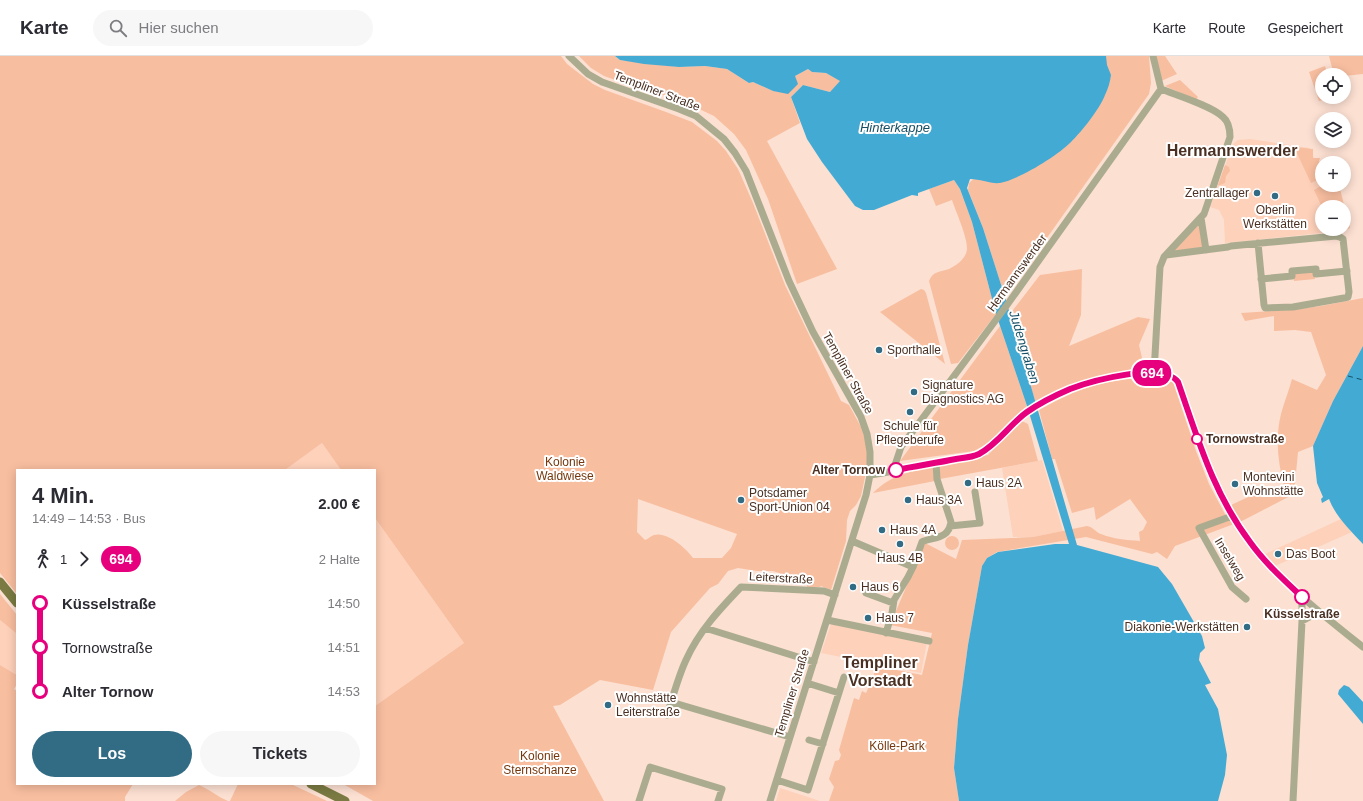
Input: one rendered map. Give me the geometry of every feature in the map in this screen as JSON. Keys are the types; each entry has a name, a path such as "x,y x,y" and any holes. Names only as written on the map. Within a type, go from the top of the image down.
{"main road":[{"path":"0,582 16,603"},
{"path":"313,785 344,801"}],"street":[{"name":"Templiner Straße","path":"568,56 588,74 602,82 696,116 724,139 746,171 789,281 804,314 861,417 867,434 870,452 870,475 866,495 770,801"},
{"path":"1153,56 1161,89 1216,112 1224,117 1230,131 1229,142 1204,214 1166,254 1160,267 1154,372"},
{"name":"Hermannswerder","path":"893,471 901,447 998,318 1161,89"},
{"path":"1201,218 1206,250"},
{"path":"1166,254 1228,248 1231,246 1258,243 1339,236 1343,239 1349,294 1346,298 1293,307 1266,308 1264,305 1258,243"},
{"path":"1261,279 1292,276 1292,271 1316,269 1316,274 1347,271"},
{"path":"870,475 979,455 1028,412 1037,406 1069,390 1098,380 1154,372 1173,377 1178,382 1193,428 1211,475 1232,516 1249,542 1264,560 1302,598 1363,647"},
{"path":"886,633 896,597 908,578 922,542 943,536 948,531 950,526 947,508 937,479 936,463"},
{"path":"950,526 980,523 975,492"},
{"name":"Inselweg","path":"1232,516 1199,528 1232,587 1246,599"},
{"path":"852,541 913,567"},
{"name":"Leiterstraße","path":"667,715 685,661 705,628 719,610 741,587 824,591 835,595"},
{"path":"866,593 894,603"},
{"path":"1293,801 1302,598"},
{"path":"1302,621 1319,612"},
{"path":"827,620 929,641"},
{"path":"705,628 814,662"},
{"path":"777,780 808,790 844,677"},
{"path":"807,683 839,693"},
{"path":"672,702 790,737"},
{"path":"809,740 823,744"},
{"path":"640,801 650,768 722,789 718,801"}],"shaded area":[{"name":"Oberlin Werkstätten","path":"1250,139 1309,148 1315,160 1315,192 1327,192 1334,200 1315,200 1315,234 1225,243 1224,220 1219,210 1210,207 1233,144 1238,140"},
{"path":"322,443 340,469 286,469"},
{"path":"1042,460 1063,531 1033,537 1013,537 1002,468"},
{"path":"376,519 464,643 376,705"},
{"path":"1341,519 1352,532 1275,566 1265,554"},
{"path":"0,620 16,633 16,674 0,665"},
{"path":"831,624 927,642 921,673 821,653"},
{"path":"780,788 820,801 776,801"}],"green space":[{"path":"0,56 561,56 567,64 593,84 605,90 692,122 717,141 726,151 738,169 785,285 841,401 849,405 861,427 866,441 868,463 861,496 856,505 850,511 847,520 846,541 831,590 821,586 807,587 807,582 773,571 757,571 738,568 728,571 718,584 710,588 671,632 653,690 600,680 560,705 553,706 604,801 373,801 345,785 376,785 376,705 464,643 376,519 376,469 340,469 322,443 286,469 16,469 16,593 0,573","holes":["638,499 737,534 731,548 722,558 693,558 676,541 665,536 659,534 645,540 637,532"]},
{"path":"579,56 615,56 620,60 679,67 705,66 727,69 749,83 753,82 773,91 808,69 812,72 826,73 841,81 830,92 803,85 791,97 800,123 767,141 837,269 797,284 768,199 746,150 734,134 714,116 680,100 604,76 591,68"},
{"path":"1106,56 1149,56 1151,83 1149,94 1005,297 983,228 968,190 969,183 1106,65"},
{"path":"1156,56 1165,56 1177,74 1161,81"},
{"path":"1329,56 1363,56 1363,74 1351,75 1351,68 1332,68"},
{"path":"1315,70 1315,89 1309,72"},
{"path":"1180,80 1198,97 1196,100 1165,86"},
{"path":"1294,147 1313,149 1313,158 1315,158 1315,181 1311,183"},
{"path":"1225,165 1229,167 1230,171 1226,176 1225,183 1218,185"},
{"path":"954,180 960,189 972,222 996,314 958,363 951,364 929,281 933,275 940,271 949,269 961,261 967,252 967,243 952,200 936,206 929,189"},
{"path":"1314,190 1315,192 1341,192 1343,200 1319,200"},
{"path":"1198,225 1200,226 1204,248 1174,250"},
{"path":"1082,269 1081,315 1069,346 1138,317 1150,319 1139,345 1145,371 1107,375 1084,380 1036,403 1024,367 1010,314 1040,275"},
{"path":"1314,270 1315,279 1294,281 1293,272"},
{"path":"921,289 926,293 945,364 880,312"},
{"name":"Kölle-Park","path":"1363,298 1363,346 1333,401 1313,446 1298,452 1294,494 1242,521 1175,546 1167,559 1157,552 1152,554 1086,537 997,552 987,558 982,566 968,645 958,719 954,768 959,801 829,801 834,787 829,779 835,761 839,760 841,755 839,750 854,698 859,700 862,691 866,693 873,678 876,666 922,675 932,633 890,625 925,543 956,559 962,540 1033,537 1087,526 1110,537 1140,541 1139,532 1143,530 1147,522 1130,499 1096,520 1094,507 1072,513 1055,459 1052,459 1039,410 1072,393 1104,383 1142,378 1173,382 1196,451 1209,484 1226,516 1231,505 1257,493 1284,486 1279,459 1278,432 1281,414 1292,379 1317,390 1326,375 1311,332 1295,330 1274,331 1274,316 1245,321 1241,313 1290,310"},
{"path":"1000,326 1027,406 990,442 974,451 900,461"},
{"path":"1022,421 1028,424 1038,461 940,479 937,466 988,455"},
{"name":"Alter Tornow","path":"933,467 935,481 873,493 894,478"},
{"path":"952,536 957,538 959,543 957,548 952,550 947,548 945,543 947,538"},
{"path":"0,594 16,614 16,633 0,620"},
{"path":"0,665 16,674 16,686 14,689 16,690 16,785 132,785 125,797 125,801 0,801"},
{"path":"199,785 228,801 175,801 186,792"},
{"path":"238,785 293,785 327,801 230,801"}],"water":[{"name":"Hinterkappe","path":"615,56 1106,56 1107,65 1111,75 1107,90 1095,114 1065,148 1048,160 1018,177 1000,183 970,179 967,188 983,228 1005,297 1077,545 1158,567 1172,584 1202,636 1205,648 1200,653 1199,660 1211,683 1205,685 1218,709 1227,755 1225,775 1218,801 959,801 954,768 958,719 968,645 982,566 987,558 998,552 1055,544 1069,544 1027,406 996,314 972,222 960,189 954,180 918,193 918,196 912,195 874,210 863,210 855,206 822,162 807,139 791,97 803,85 830,92 840,81 826,73 812,72 808,69 795,76 798,84 788,94 773,91 753,82 749,83 727,69 705,66 679,67 644,64 620,60"},
{"path":"1363,346 1363,544 1339,517 1329,499 1322,503 1321,499 1323,497 1317,483 1313,446 1333,401"},
{"path":"1344,685 1349,687 1363,702 1363,724 1338,694 1339,690"}],"ferry route":[{"path":"1348,376 1363,380"}],"bus line":[{"name":"694","path":"896,470 979,455 1022,416 1037,406 1081,385 1098,380 1154,372 1168,375 1176,379 1178,382 1193,428 1214,482 1232,516 1249,542 1264,560 1302,597"}],"place":[{"name":"Zentrallager","path":"1257,193"},
{"name":"Oberlin Werkstätten","path":"1275,196"},
{"name":"Sporthalle","path":"879,350"},
{"name":"Signature Diagnostics AG","path":"914,392"},
{"name":"Schule für Pflegeberufe","path":"910,412"},
{"name":"Tornowstraße","path":"1197,439"},
{"name":"Alter Tornow","path":"896,470"},
{"name":"Haus 2A","path":"968,483"},
{"name":"Montevini Wohnstätte","path":"1235,484"},
{"name":"Potsdamer Sport-Union 04","path":"741,500"},
{"name":"Haus 3A","path":"908,500"},
{"name":"Haus 4A","path":"882,530"},
{"name":"Haus 4B","path":"900,544"},
{"name":"Das Boot","path":"1278,554"},
{"name":"Haus 6","path":"853,587"},
{"name":"Küsselstraße","path":"1302,597"},
{"name":"Haus 7","path":"868,618"},
{"name":"Diakonie-Werkstätten","path":"1247,627"},
{"name":"Wohnstätte Leiterstraße","path":"608,705"}],"district":[{"name":"Hermannswerder","path":"1232,150"},
{"name":"Templiner Vorstadt","path":"880,671"}],"water label":[{"name":"Judengraben","path":"1025,347"}],"park label":[{"name":"Kolonie Waldwiese","path":"565,469"},
{"name":"Kolonie Sternschanze","path":"540,763"}]}
